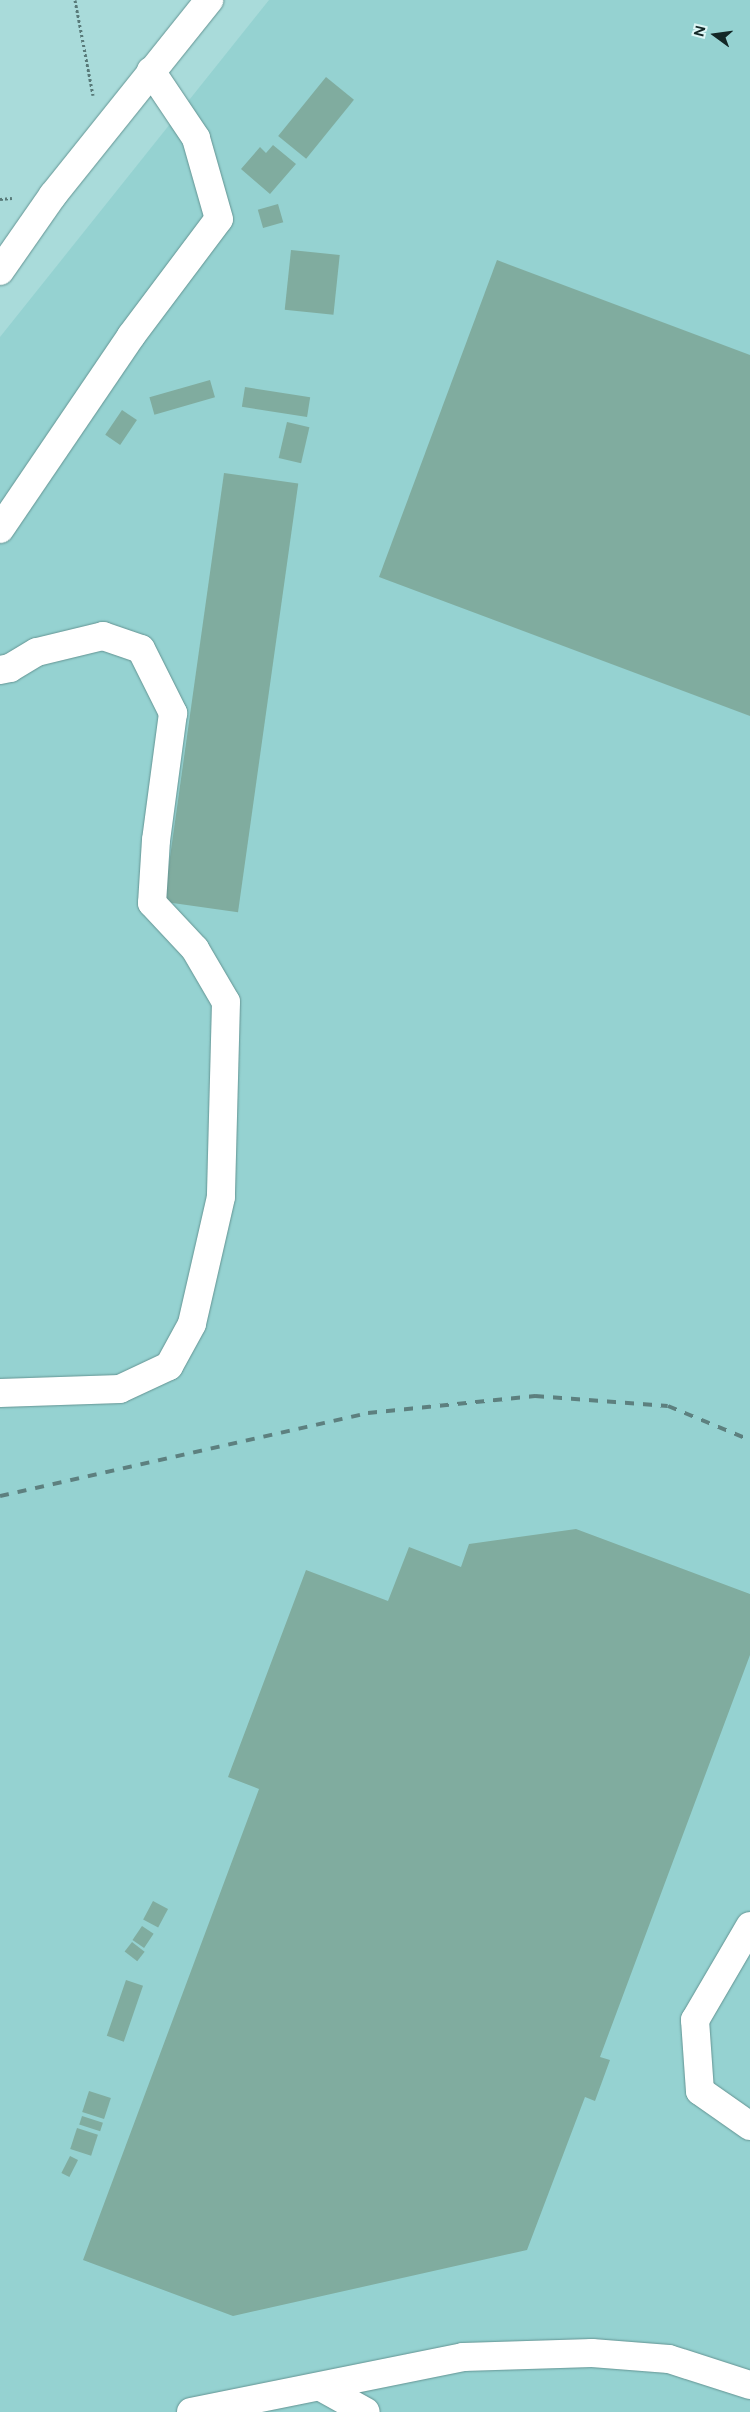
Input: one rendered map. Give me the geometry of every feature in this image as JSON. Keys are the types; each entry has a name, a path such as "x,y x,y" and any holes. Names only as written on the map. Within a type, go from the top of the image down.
{"street":[{"path":"0,271 101,134 209,0"},
{"path":"0,529 131,336 219,219 196,138 151,71"},
{"path":"0,670 10,668 37,652 103,636 141,649 172,713 156,840 152,903 195,949 226,1002 221,1197 192,1324 169,1366 120,1389 0,1393"},
{"path":"750,1926 695,2020 700,2091 750,2126"},
{"path":"191,2412 463,2357 592,2353 669,2359 750,2385"},
{"path":"321,2387 366,2412"}],"path":[{"path":"75,0 101,134"}],"shaded area":[{"path":"269,0 750,0 750,2412 0,2412 0,337"}],"building":[{"path":"326,77 354,100 306,159 278,136"},
{"path":"273,145 296,164 270,194 241,169 260,147 266,153"},
{"path":"278,204 283,222 263,228 258,210"},
{"path":"291,250 340,255 333,315 285,310"},
{"path":"497,260 750,355 750,716 379,577"},
{"path":"210,380 215,397 154,415 149,397"},
{"path":"245,387 310,397 307,417 242,407"},
{"path":"122,410 137,420 120,445 105,435"},
{"path":"287,422 309,427 301,463 279,458"},
{"path":"224,473 298,483 238,912 164,902"},
{"path":"576,1529 750,1594 750,1655 600,2057 610,2060 595,2101 585,2097 527,2250 233,2316 83,2260 259,1789 228,1777 306,1570 388,1601 409,1547 461,1567 469,1544"},
{"path":"153,1901 168,1909 158,1928 143,1920"},
{"path":"142,1926 154,1934 144,1948 132,1940"},
{"path":"132,1942 145,1952 137,1961 125,1951"},
{"path":"126,1980 143,1986 124,2042 107,2036"},
{"path":"89,2091 111,2098 104,2119 82,2112"},
{"path":"82,2116 103,2123 100,2131 79,2125"},
{"path":"77,2128 98,2135 91,2156 70,2149"},
{"path":"70,2156 78,2160 69,2177 61,2173"}],"railway":[{"path":"0,1496 368,1413 535,1396 668,1406 750,1440"}]}
